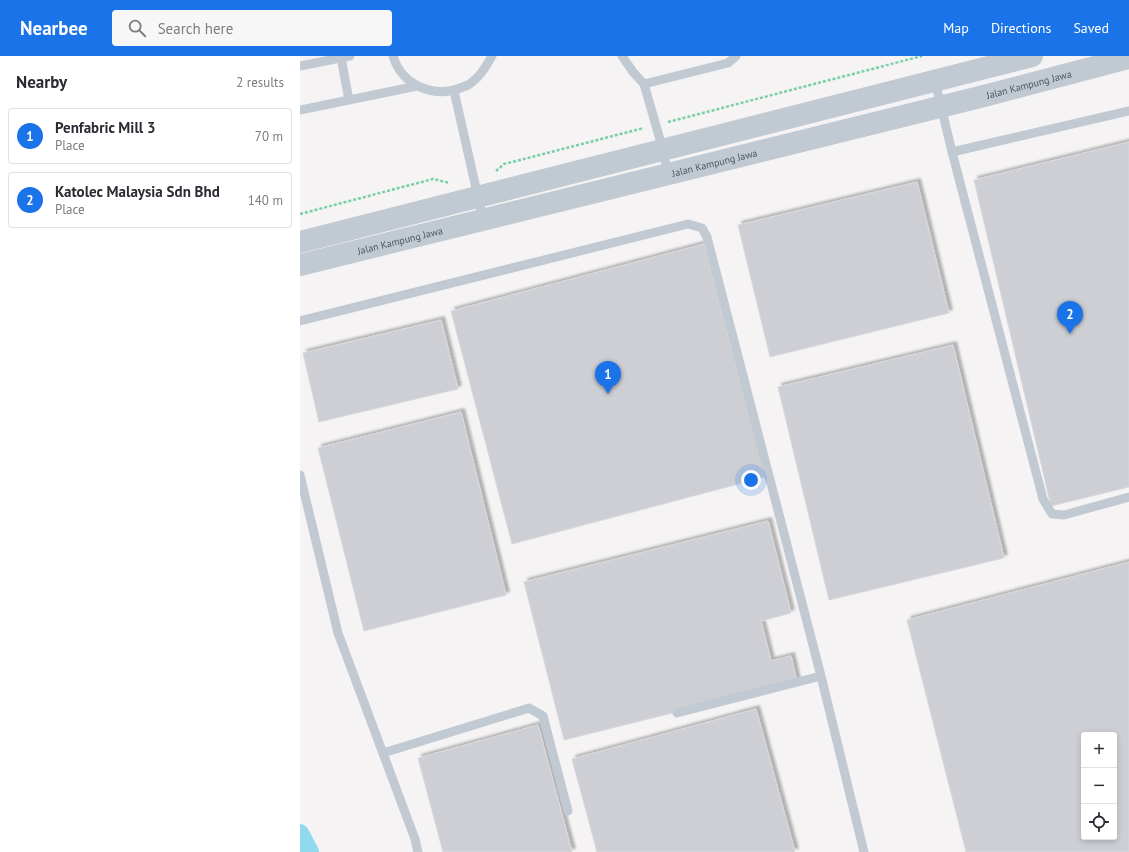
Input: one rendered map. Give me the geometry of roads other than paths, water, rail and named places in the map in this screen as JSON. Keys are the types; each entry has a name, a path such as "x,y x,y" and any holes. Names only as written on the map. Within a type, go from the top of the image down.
{"street":[{"name":"Jalan Kampung Jawa","path":"300,242 477,190 664,150 935,81 1024,67 1129,58"},
{"name":"Jalan Kampung Jawa","path":"300,265 940,106 1024,67"}],"lane":[{"path":"393,56 395,63 404,76 417,86 435,92 454,91 471,83 484,71 492,56"},
{"path":"622,56 633,72 644,84 664,150 668,174"},
{"path":"644,84 728,63 736,56"},
{"path":"300,66 345,57 349,100"},
{"path":"935,81 940,106 1043,499 1052,514 1064,515 1129,498"},
{"path":"300,110 417,86"},
{"path":"454,91 483,219"},
{"path":"952,152 1129,111"},
{"path":"300,321 688,224 702,228 707,236 821,676 864,852"},
{"path":"300,475 338,633 415,839 418,852"},
{"path":"677,713 821,676"},
{"path":"383,753 529,708 543,716 568,812"}],"waterway":[{"path":"300,833 310,852"}],"place":[{"name":"Katolec Malaysia Sdn Bhd","path":"1070,334"},
{"name":"Penfabric Mill 3","path":"608,394"}]}
